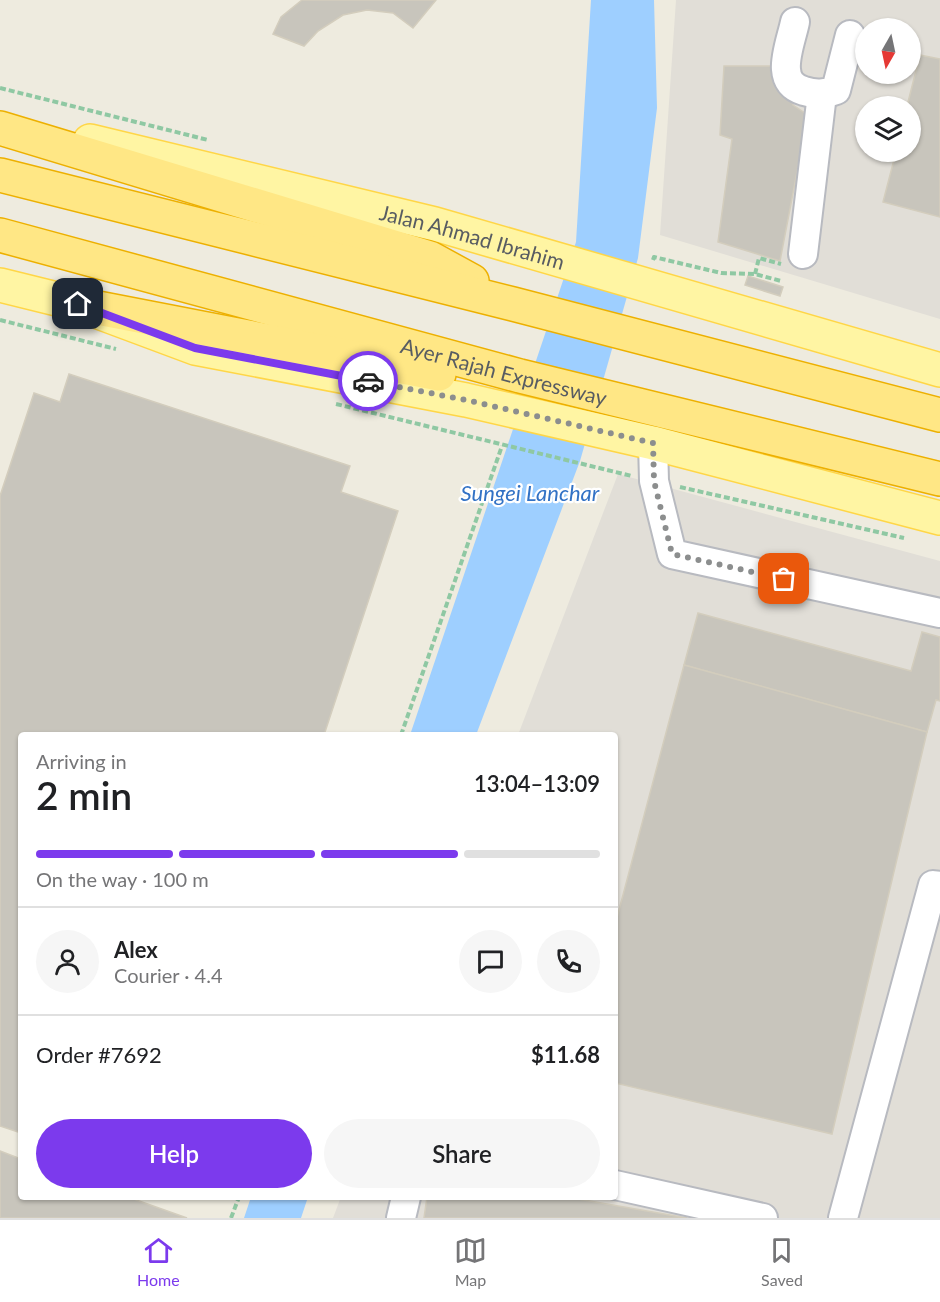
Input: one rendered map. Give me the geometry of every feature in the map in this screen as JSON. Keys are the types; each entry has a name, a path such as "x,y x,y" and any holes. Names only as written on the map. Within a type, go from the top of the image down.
{"highway":[{"path":"0,128 430,258 513,304"},
{"path":"0,175 513,304 940,415"},
{"name":"Ayer Rajah Expressway","path":"0,235 520,376 940,479"},
{"path":"78,304 477,382 492,384 520,376"}],"main road":[{"name":"Jalan Ahmad Ibrahim","path":"0,119 435,224 940,370"},
{"path":"0,285 78,304 195,348 466,400 653,443 940,518"}],"lane":[{"path":"795,22 785,73 787,82 804,91 822,94 836,90 840,82 850,35"},
{"path":"796,260 822,94"},
{"path":"653,443 654,481 672,554 940,613"},
{"path":"843,1218 933,885 940,886"},
{"path":"618,1186 763,1218"},
{"path":"401,1218 405,1200"}],"path":[{"path":"650,269 654,257 721,273 755,274 781,281"},
{"path":"755,274 759,258 796,260"},
{"path":"0,320 126,351"},
{"path":"331,403 502,446 905,539"},
{"path":"402,732 502,446"},
{"path":"231,1218 238,1200"}],"shaded area":[{"path":"676,0 940,0 940,319 660,235"},
{"path":"618,474 940,561 940,1218 333,1218 340,1200 618,1200 618,732 519,732"}],"water":[{"name":"Sungei Lanchar","path":"591,0 654,0 657,108 638,258 580,461 477,732 411,732 576,242"},
{"path":"250,1200 307,1200 301,1218 244,1218"}],"building":[{"path":"302,0 436,0 413,28 393,13 367,10 343,15 318,31 304,46 273,34 281,17"},
{"path":"921,55 940,59 940,217 883,202 893,162 921,162 921,96 910,96 913,84 921,84"},
{"path":"724,66 780,66 793,105 808,115 780,261 718,242 732,139 720,135"},
{"path":"748,276 783,287 780,296 745,285"},
{"path":"69,374 350,466 341,492 398,511 325,732 18,732 18,1132 0,1126 0,496 34,393 60,402"},
{"path":"698,613 911,671 922,632 940,637 940,701 936,700 927,732 684,665"},
{"path":"684,665 927,732 832,1134 618,1084 618,914"},
{"path":"0,1151 18,1158 18,1200 136,1200 187,1218 0,1218"},
{"path":"427,1200 584,1200 687,1218 424,1218"}],"way so far":[{"path":"368,381 466,400 653,443 654,481 672,554 784,579"}],"route":[{"path":"78,304 195,348 368,381"}]}
